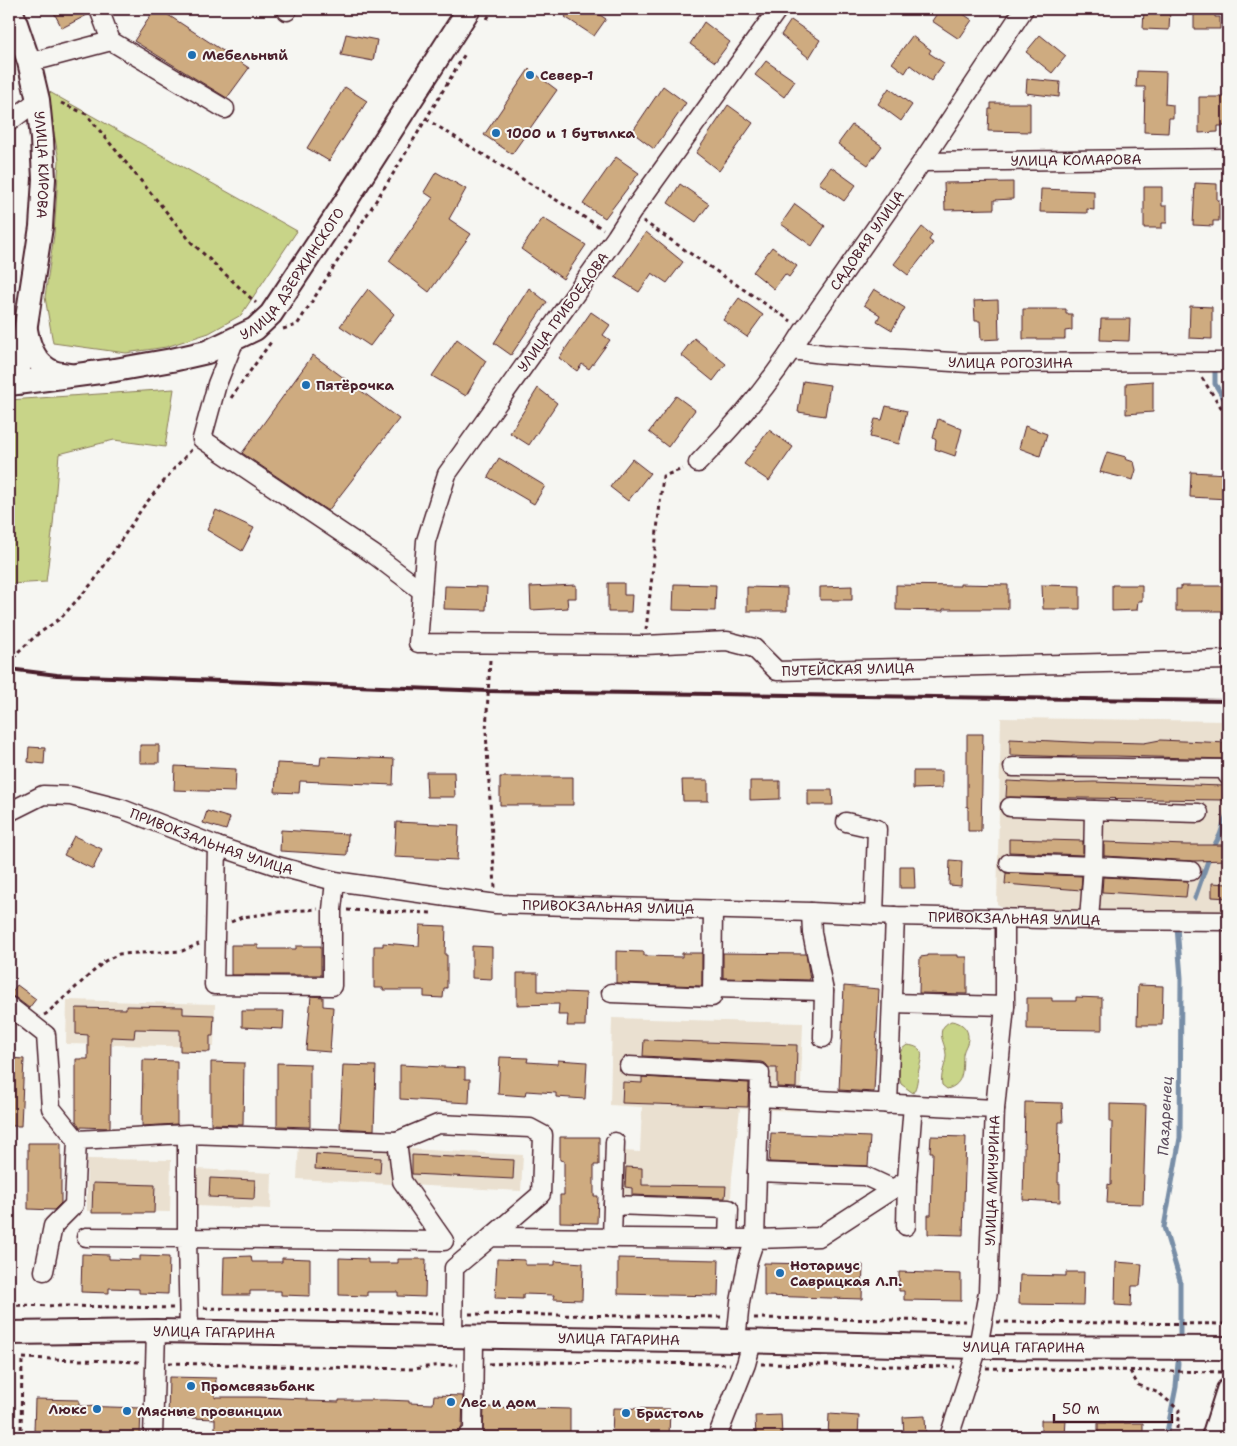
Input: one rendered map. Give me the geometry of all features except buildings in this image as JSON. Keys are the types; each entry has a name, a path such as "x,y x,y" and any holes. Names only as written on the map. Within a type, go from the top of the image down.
{"main road":[{"name":"УЛИЦА КИРОВА","path":"11,9 38,100 44,178 41,227 32,281 17,320 17,331"},
{"name":"УЛИЦА ДЗЕРЖИНСКОГО","path":"13,383 72,376 172,360 207,352 255,329 271,314 469,9"},
{"path":"17,331 38,361 52,372 72,376"},
{"path":"13,383 17,331"},
{"name":"УЛИЦА ГАГАРИНА","path":"10,1334 156,1331 744,1341 975,1358 1228,1348"},
{"path":"1213,1437 1228,1390"}],"street":[{"path":"98,9 111,41 225,109"},
{"name":"УЛИЦА ГРИБОЕДОВА","path":"418,643 426,541 446,474 778,9"},
{"name":"САДОВАЯ УЛИЦА","path":"698,463 730,430 792,350 804,330 922,162 1024,9"},
{"path":"28,62 111,41"},
{"path":"9,122 38,100"},
{"name":"УЛИЦА КОМАРОВА","path":"922,162 1228,158"},
{"path":"235,339 217,384 202,439 376,556 422,590"},
{"name":"УЛИЦА РОГОЗИНА","path":"792,350 823,354 968,363 1228,362"},
{"name":"ПУТЕЙСКАЯ УЛИЦА","path":"418,643 644,645 727,641 754,648 777,671 1228,660"},
{"path":"1013,767 1224,769 1228,776"},
{"name":"ПРИВОКЗАЛЬНАЯ УЛИЦА","path":"9,812 43,795 71,796 122,809 217,846 277,866 335,881 496,904 895,916 1228,921"},
{"path":"1010,807 1199,813"},
{"path":"1089,920 1093,866 1094,810"},
{"path":"846,822 877,829 874,915"},
{"path":"217,846 214,985 332,986 332,910 335,881"},
{"path":"1009,863 1191,871"},
{"path":"611,993 712,997 713,910"},
{"path":"811,912 812,933 824,991 823,1038"},
{"path":"888,1104 895,916"},
{"name":"УЛИЦА МИЧУРИНА","path":"949,1437 975,1358 988,1292 995,1109 1005,1006 1006,918"},
{"path":"712,988 824,991"},
{"path":"892,1003 1005,1006"},
{"path":"9,1006 46,1035 51,1108 77,1140 74,1205 52,1226 44,1271"},
{"path":"629,1066 760,1073 755,1239 748,1260 738,1318 744,1341 746,1364 717,1437"},
{"path":"759,1097 995,1109"},
{"path":"906,1226 900,1185 913,1105"},
{"path":"77,1140 187,1134 397,1141 438,1124 530,1128 543,1135 541,1194 454,1268"},
{"path":"187,1134 189,1332"},
{"path":"397,1141 402,1180 444,1242 454,1268 453,1314 474,1365 472,1435"},
{"path":"612,1238 615,1142"},
{"path":"757,1172 865,1176 900,1185"},
{"path":"491,1237 755,1239 818,1237 900,1185"},
{"path":"613,1205 729,1209 728,1239"},
{"path":"86,1237 365,1239 444,1242"},
{"path":"153,1437 156,1331"}],"path":[{"path":"61,103 86,114 192,244 256,303"},
{"path":"426,119 616,237"},
{"path":"632,212 713,270 804,330"},
{"path":"1194,362 1196,371 1206,382 1228,418"},
{"path":"644,645 663,476 698,463"},
{"path":"492,644 486,731 496,904"},
{"path":"25,1018 46,1014 105,961 119,954 182,951 195,946 225,925 242,917 309,909 437,913"},
{"path":"9,1305 453,1314 1228,1324"},
{"path":"21,1437 22,1358 414,1369 433,1366 538,1362 746,1364 975,1358 1130,1370 1228,1372"},
{"path":"1130,1370 1138,1385 1159,1393 1178,1410 1176,1437"}],"shaded area":[{"path":"1001,718 1228,721 1228,914 1008,911 997,904"},
{"path":"67,1000 215,1004 214,1047 66,1044"},
{"path":"612,1018 803,1023 800,1111 740,1109 732,1177 730,1217 619,1213 621,1151 640,1152 642,1107 610,1105"},
{"path":"299,1143 523,1155 521,1191 297,1179"},
{"path":"87,1159 171,1160 170,1212 87,1211"},
{"path":"197,1169 272,1173 271,1209 195,1206"}],"green space":[{"path":"46,90 297,231 241,315 209,333 166,347 126,353 53,343 45,297 54,235 59,160"},
{"path":"174,389 165,447 114,440 59,454 46,582 9,584 9,400"},
{"path":"951,1021 964,1026 968,1039 963,1054 960,1080 953,1087 947,1089 942,1085 946,1052 941,1033 945,1025"},
{"path":"907,1045 917,1048 921,1053 917,1084 913,1093 901,1084 899,1077 899,1055"}],"waterway":[{"name":"Паздренец","path":"1215,365 1215,384 1228,405"},
{"name":"Паздренец","path":"1195,898 1228,811"},
{"name":"Паздренец","path":"1177,927 1181,978 1180,1138 1164,1227 1180,1280 1180,1334"},
{"name":"Паздренец","path":"1166,1437 1176,1387 1178,1363"}],"railway":[{"path":"9,669 57,675 488,691 1228,701"}],"place":[{"name":"Мебельный","path":"192,55"},
{"name":"Север-1","path":"530,75"},
{"name":"1000 и 1 бутылка","path":"496,133"},
{"name":"Пятёрочка","path":"306,385"},
{"name":"Нотариус Саврицкая Л.П.","path":"780,1273"},
{"name":"Промсвязьбанк","path":"191,1386"},
{"name":"Лес и дом","path":"451,1402"},
{"name":"Люкс","path":"97,1409"},
{"name":"Мясные провинции","path":"127,1411"},
{"name":"Бристоль","path":"626,1413"}]}
